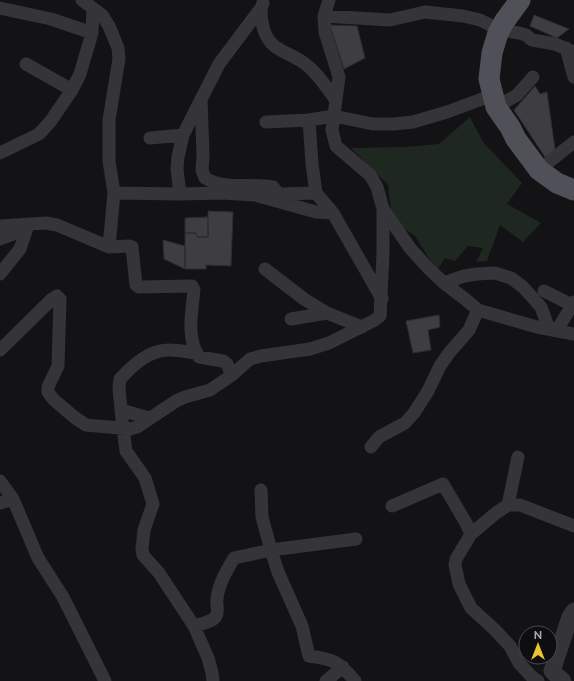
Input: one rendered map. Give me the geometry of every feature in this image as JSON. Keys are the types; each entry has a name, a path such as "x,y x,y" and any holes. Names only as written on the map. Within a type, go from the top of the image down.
{"main road":[{"path":"520,0 504,22 492,53 489,79 494,101 516,139 539,170 558,183 574,190"}],"street":[{"path":"82,0 102,15 110,26 118,48 119,59 109,120 110,161 114,193 109,247"},
{"path":"0,350 52,299 57,296 59,297 58,366 48,387 48,392 53,399 86,425 130,430 137,427 176,400 210,390 232,375 250,359 310,349 329,343 362,327 380,316 382,299 383,209 377,187 370,174 336,146 332,130 339,76 325,32 324,16 329,0"},
{"path":"262,4 262,23 267,38 273,46 305,64 320,79 335,98"},
{"path":"180,194 177,169 183,135 218,64 262,4"},
{"path":"0,8 51,19 92,34"},
{"path":"0,153 39,134 50,122 72,90 80,74 92,34 93,9"},
{"path":"324,16 390,20 425,12 434,12 480,20 500,30 519,33 526,35 532,40 555,44 570,50 574,77"},
{"path":"26,64 72,90"},
{"path":"266,122 309,120 334,116 373,124 413,122 447,112 518,95 533,77"},
{"path":"201,97 203,155 202,170 205,178 212,182 233,186 273,187 279,198"},
{"path":"309,120 312,164 316,193 333,213 382,299"},
{"path":"150,138 183,135"},
{"path":"539,170 574,142"},
{"path":"114,193 222,193 255,195 279,198 298,208 316,212 333,213"},
{"path":"279,198 285,193 316,193"},
{"path":"383,209 410,248 444,284 465,298 478,310 524,324 574,334"},
{"path":"0,226 46,223 58,225 109,247 132,247 136,285 139,287 192,286 194,290 190,333 196,353 199,357 223,361 227,364 232,375"},
{"path":"0,239 16,233 28,224"},
{"path":"0,274 20,249 28,224"},
{"path":"265,269 304,299 327,313 362,327"},
{"path":"444,284 464,276 477,274 495,273 512,278 523,287 541,307 553,330"},
{"path":"544,291 573,304 553,330"},
{"path":"371,447 379,437 405,423 414,413 428,391 440,366 469,330 478,310"},
{"path":"291,319 327,313"},
{"path":"196,353 170,349 150,353 120,380 119,389 122,430 126,451 145,478 153,504 144,530 142,548 143,555 159,573 194,626 208,658 213,681"},
{"path":"121,410 149,418"},
{"path":"508,505 518,458"},
{"path":"0,481 13,499 38,558 63,597 105,681"},
{"path":"392,506 444,484 471,534"},
{"path":"261,490 262,517 271,550 278,572 302,626 309,656 325,658 343,667 355,681"},
{"path":"0,503 13,499"},
{"path":"538,681 519,663 510,646 471,608 459,584 455,565 456,559 471,534 508,505 520,505 574,526"},
{"path":"194,626 213,620 216,617 218,612 217,598 222,578 234,558 271,550 356,539"},
{"path":"554,678 570,617 574,611"},
{"path":"326,681 343,667"}],"shaded area":[{"path":"470,117 483,142 522,183 507,204 541,223 523,242 500,225 487,261 476,262 483,248 468,246 455,261 445,258 437,271 415,236 392,220 388,185 351,148 405,147 439,144"}],"building":[{"path":"534,15 569,29 557,38 530,26"},
{"path":"330,25 357,26 365,58 344,69"},
{"path":"535,86 540,94 547,92 556,157 545,157 514,110"},
{"path":"208,211 233,212 231,266 206,265 206,269 185,269 185,233 196,233 197,237 208,237"},
{"path":"208,217 208,237 197,237 196,233 185,233 185,218"},
{"path":"163,240 185,246 185,269 164,259"},
{"path":"439,315 440,327 428,330 431,350 413,353 406,321"}]}
